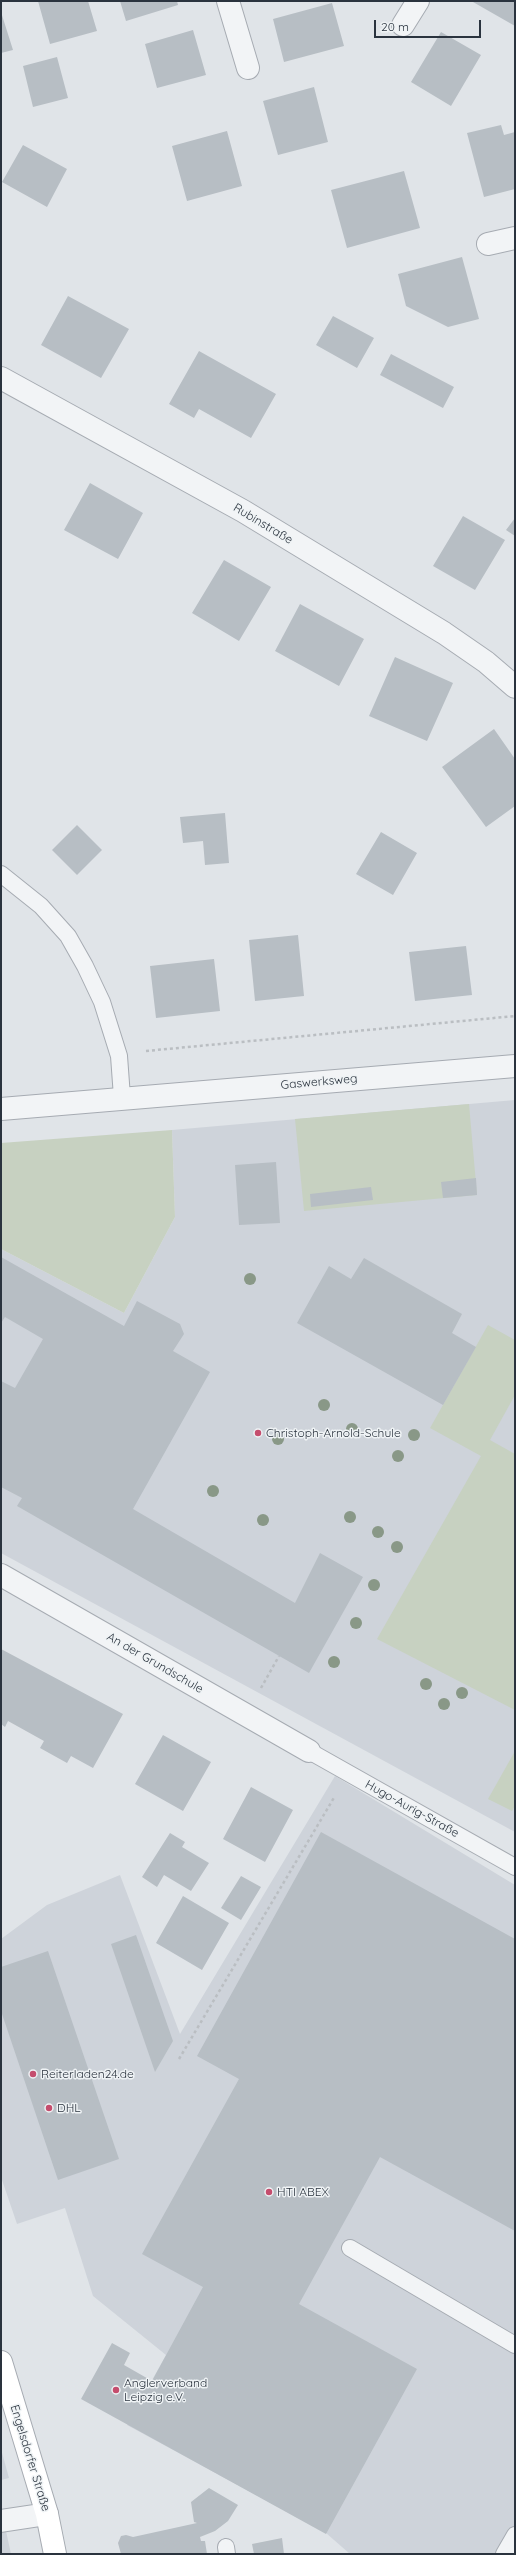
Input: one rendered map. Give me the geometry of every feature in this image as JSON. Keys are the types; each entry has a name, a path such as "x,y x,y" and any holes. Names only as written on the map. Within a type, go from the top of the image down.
{"street":[{"path":"228,1 248,68"},
{"path":"403,25 418,1"},
{"path":"488,244 515,238"},
{"name":"Rubinstraße","path":"1,378 249,515 444,633 486,662 515,687"},
{"name":"Gaswerksweg","path":"1,1109 122,1097 515,1066"},
{"name":"An der Grundschule","path":"1,1575 309,1751"},
{"name":"Engelsdorfer Straße","path":"1,2362 47,2514 56,2554"},
{"path":"1,2521 47,2514"}],"lane":[{"path":"1,874 41,906 68,936 102,1002 118,1054 122,1097"},
{"name":"Hugo-Aurig-Straße","path":"309,1751 515,1867"},
{"path":"350,2248 515,2345"},
{"path":"504,2554 515,2535"}],"path":[{"path":"118,1054 515,1016"},
{"path":"246,1715 278,1656"},
{"path":"179,2059 349,1773"}],"shaded area":[{"name":"Christoph-Arnold-Schule","path":"515,1100 515,1832 1,1553 1,1249 124,1313 175,1217 172,1130"},
{"path":"335,1776 515,1885 515,2554 350,2554 326,2533 127,2425 166,2355 93,2296 65,2208 17,2224 1,2177 1,1939 47,1905 120,1875 180,2034"},
{"path":"1,2449 9,2478 1,2480"},
{"path":"1,2508 11,2554 1,2554"}],"green space":[{"path":"469,1104 477,1195 304,1211 295,1119"},
{"path":"172,1130 175,1217 124,1313 1,1249 1,1143"},
{"path":"488,1325 515,1340 515,1395 490,1440 515,1454 515,1710 377,1639 481,1456 430,1428"},
{"path":"515,1751 515,1806 512,1811 488,1799"}],"building":[{"path":"38,1 88,1 97,31 50,44"},
{"path":"120,1 177,1 178,5 126,21"},
{"path":"515,1 515,26 473,2"},
{"path":"332,3 344,46 284,62 273,19"},
{"path":"1,12 13,50 1,53"},
{"path":"193,30 206,75 157,88 145,44"},
{"path":"441,32 481,55 451,106 411,82"},
{"path":"57,57 68,98 33,107 23,66"},
{"path":"314,87 328,142 278,155 263,101"},
{"path":"501,125 504,135 515,132 515,189 484,197 467,133"},
{"path":"227,131 242,186 187,201 172,146"},
{"path":"23,145 67,169 47,207 2,182"},
{"path":"404,171 420,228 347,248 331,190"},
{"path":"462,257 479,319 448,327 406,306 398,274"},
{"path":"68,296 129,329 101,378 41,345"},
{"path":"333,316 374,338 357,368 316,345"},
{"path":"199,351 276,394 251,438 199,409 194,418 169,404"},
{"path":"391,354 454,387 443,408 380,375"},
{"path":"90,483 143,513 118,559 64,530"},
{"path":"463,516 505,540 475,590 433,566"},
{"path":"515,518 515,536 506,530"},
{"path":"224,560 271,587 239,641 192,613"},
{"path":"300,604 364,639 339,686 275,651"},
{"path":"395,657 453,683 427,741 369,716"},
{"path":"494,729 515,759 515,806 486,827 442,767"},
{"path":"225,813 229,863 205,865 203,841 183,843 180,817"},
{"path":"77,825 102,850 77,875 52,850"},
{"path":"381,832 417,853 393,895 356,874"},
{"path":"298,935 304,996 255,1001 249,940"},
{"path":"466,946 472,995 415,1001 409,952"},
{"path":"214,959 220,1011 156,1018 150,966"},
{"path":"276,1162 280,1223 239,1225 235,1165"},
{"path":"476,1178 477,1195 443,1198 441,1182"},
{"path":"371,1187 373,1200 311,1207 310,1194"},
{"path":"1,1257 124,1326 137,1301 180,1324 184,1334 173,1351 210,1372 133,1509 295,1603 320,1553 363,1577 309,1673 17,1506 22,1498 1,1487 1,1381 15,1388 43,1339 5,1317 1,1323"},
{"path":"364,1258 462,1314 452,1333 476,1347 443,1405 297,1323 329,1266 351,1279"},
{"path":"1,1649 123,1714 93,1768 71,1756 67,1763 40,1748 44,1741 8,1721 5,1727 1,1724"},
{"path":"163,1735 211,1762 183,1811 135,1784"},
{"path":"251,1787 293,1810 265,1862 223,1839"},
{"path":"321,1832 515,1939 515,2231 380,2157 299,2304 417,2369 326,2534 81,2399 112,2343 130,2353 124,2365 152,2381 203,2287 142,2254 239,2079 197,2056"},
{"path":"170,1833 185,1842 182,1847 209,1863 191,1891 164,1875 157,1887 142,1877"},
{"path":"241,1876 261,1887 241,1920 221,1908"},
{"path":"183,1896 229,1923 202,1970 156,1943"},
{"path":"136,1935 173,2041 155,2072 111,1944"},
{"path":"48,1951 119,2159 58,2180 1,2011 1,1967"},
{"path":"209,2488 238,2505 228,2521 215,2531 200,2537 201,2541 205,2541 207,2554 121,2554 118,2543 121,2536 126,2535 133,2537 197,2523 194,2522 191,2502"},
{"path":"282,2538 284,2554 254,2554 252,2544"}],"place":[{"name":"Christoph-Arnold-Schule","path":"258,1433"},
{"name":"Reiterladen24.de","path":"33,2074"},
{"name":"DHL","path":"49,2108"},
{"name":"HTI ABEX","path":"269,2192"},
{"name":"Anglerverband Leipzig e.V.","path":"116,2390"}]}
